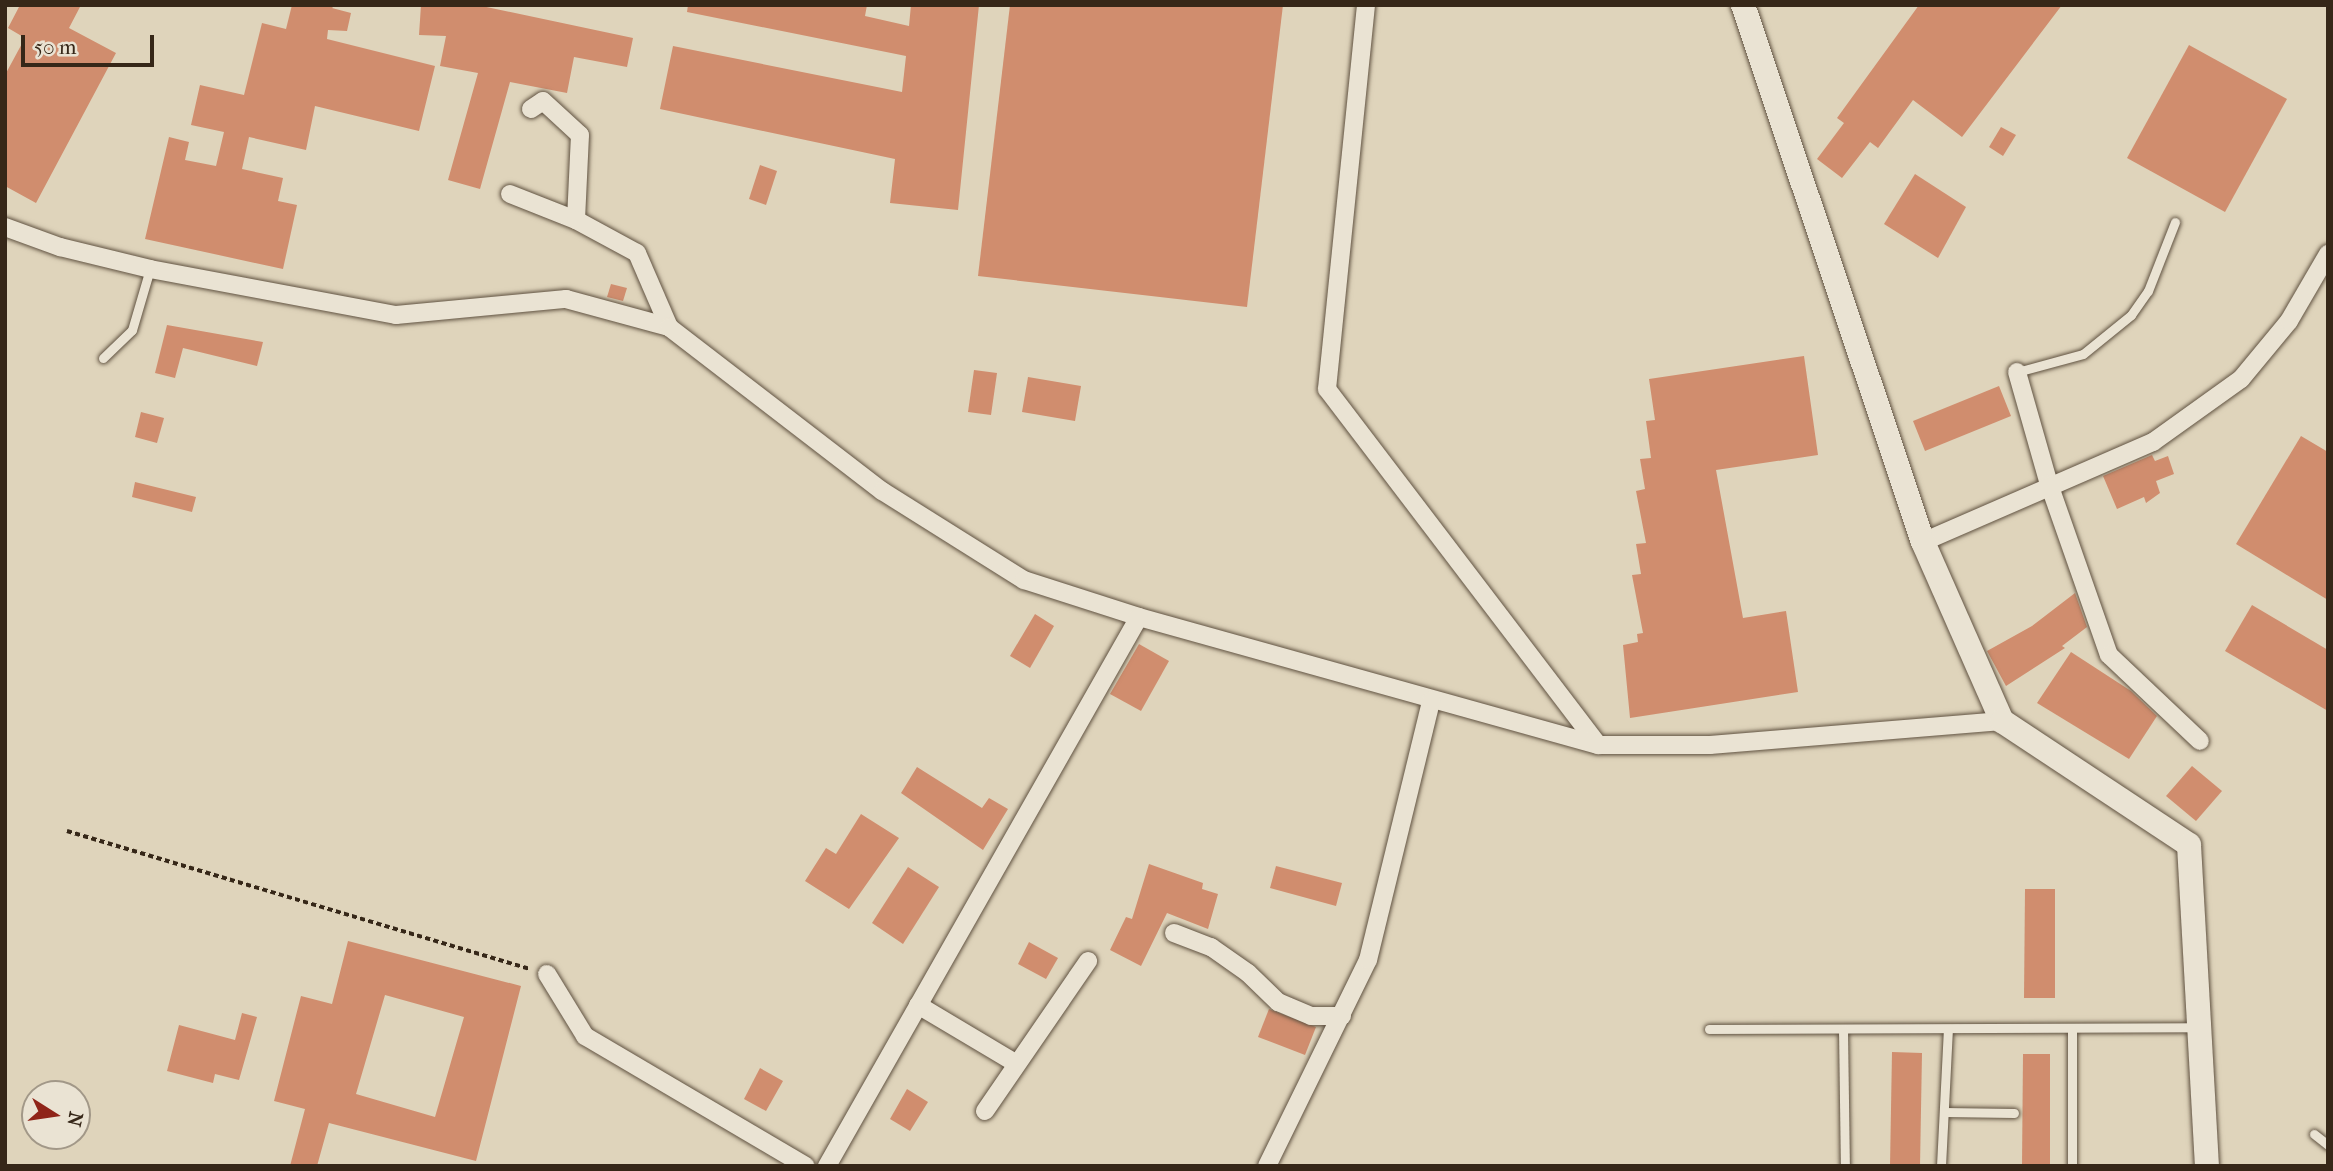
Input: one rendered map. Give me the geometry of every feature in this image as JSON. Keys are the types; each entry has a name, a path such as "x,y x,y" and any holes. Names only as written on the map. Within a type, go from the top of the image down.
{"main road":[{"path":"1743,5 1923,542 2002,721 2189,845 2197,1027 2207,1166"}],"street":[{"path":"1366,5 1327,389 1598,745"},
{"path":"531,109 543,102 580,135 576,220"},
{"path":"510,194 576,220 637,253 669,327"},
{"path":"5,227 60,247 150,269 396,315 566,299 669,327 882,491 1012,572 1139,617 1431,701 1598,745 1710,745 2002,721"},
{"path":"1923,542 2049,484 2153,442 2241,379 2289,321 2328,254"},
{"path":"2017,372 2049,484 2109,655 2200,741"},
{"path":"827,1166 1139,617"},
{"path":"1267,1166 1368,960 1431,701"},
{"path":"1174,933 1211,947 1248,973 1278,1002 1311,1016 1342,1016"},
{"path":"985,1111 1088,961"},
{"path":"547,974 585,1036 806,1166"},
{"path":"918,1005 1017,1064"}],"lane":[{"path":"2017,372 2083,354 2131,315 2148,291 2175,222"},
{"path":"103,358 132,330 150,269"},
{"path":"1709,1030 2197,1027"},
{"path":"1843,1029 1844,1166"},
{"path":"1941,1166 1948,1029"},
{"path":"2072,1029 2072,1166"},
{"path":"1944,1112 2014,1113"},
{"path":"2314,1135 2328,1145"}],"path":[{"path":"67,831 547,974"}],"building":[{"path":"20,5 81,5 69,28 116,53 36,203 5,186 5,75 25,38 8,28"},
{"path":"292,5 335,5 332,8 351,13 347,31 328,30 327,39 435,66 419,131 315,106 306,150 249,137 242,169 283,178 278,201 297,205 283,269 145,239 169,137 189,142 185,160 216,166 224,132 191,125 200,85 244,95 262,23 286,29"},
{"path":"421,5 477,5 633,38 627,67 574,57 567,93 510,82 480,189 448,180 478,73 440,66 446,36 419,35"},
{"path":"688,5 867,5 865,16 909,26 911,5 979,5 958,210 890,203 895,159 660,109 673,46 902,92 906,56 687,12"},
{"path":"1010,5 1283,5 1247,307 978,276"},
{"path":"1919,5 2062,5 1962,137 1913,100 1878,148 1870,142 1842,178 1817,159 1844,123 1837,118"},
{"path":"2189,45 2287,99 2225,212 2127,158"},
{"path":"2001,127 2016,135 2003,156 1989,147"},
{"path":"760,165 777,171 766,205 749,199"},
{"path":"1915,174 1966,207 1938,258 1884,224"},
{"path":"611,284 627,288 623,301 607,297"},
{"path":"167,325 263,342 257,366 183,348 175,378 155,373"},
{"path":"1804,356 1818,455 1716,470 1743,618 1786,611 1798,692 1630,718 1623,645 1638,642 1637,634 1643,633 1632,575 1641,574 1636,544 1646,543 1636,491 1645,489 1640,459 1651,458 1646,421 1655,420 1649,379"},
{"path":"974,370 997,373 991,415 968,412"},
{"path":"1028,377 1081,386 1075,421 1022,412"},
{"path":"1999,386 2011,416 1925,451 1913,421"},
{"path":"141,412 164,418 157,443 135,437"},
{"path":"2301,436 2328,452 2328,600 2236,544"},
{"path":"2152,455 2155,461 2168,456 2174,474 2156,481 2160,493 2146,503 2144,497 2117,509 2103,476"},
{"path":"135,482 196,497 192,512 132,497"},
{"path":"2075,593 2087,627 2062,646 2065,648 2006,686 1987,651 2032,626"},
{"path":"2252,605 2328,650 2328,711 2225,651"},
{"path":"1035,614 1054,626 1030,668 1010,656"},
{"path":"1139,644 1169,661 1141,711 1110,694"},
{"path":"2071,652 2131,691 2157,716 2129,759 2037,703"},
{"path":"2192,766 2222,791 2196,821 2166,796"},
{"path":"917,767 982,808 989,798 1008,809 983,850 901,793"},
{"path":"861,814 899,838 849,909 805,881 826,848 836,854"},
{"path":"1149,864 1203,883 1202,889 1218,894 1208,929 1167,913 1141,966 1110,950 1126,917 1132,919"},
{"path":"1276,866 1342,883 1336,906 1270,888"},
{"path":"908,867 939,887 903,944 872,923"},
{"path":"2025,889 2055,889 2055,998 2024,998"},
{"path":"348,941 521,986 476,1161 329,1123 317,1166 290,1166 305,1109 274,1101 301,996 332,1004","holes":["385,995 464,1017 435,1117 356,1094"]},
{"path":"1029,942 1058,958 1046,979 1018,964"},
{"path":"1269,1009 1316,1027 1305,1055 1258,1037"},
{"path":"242,1013 257,1017 239,1080 215,1074 213,1083 167,1071 179,1025 235,1040"},
{"path":"1892,1052 1922,1053 1920,1166 1890,1166"},
{"path":"2023,1054 2050,1054 2050,1166 2022,1166"},
{"path":"760,1068 783,1081 766,1111 744,1099"},
{"path":"907,1089 928,1102 910,1131 890,1119"}]}
